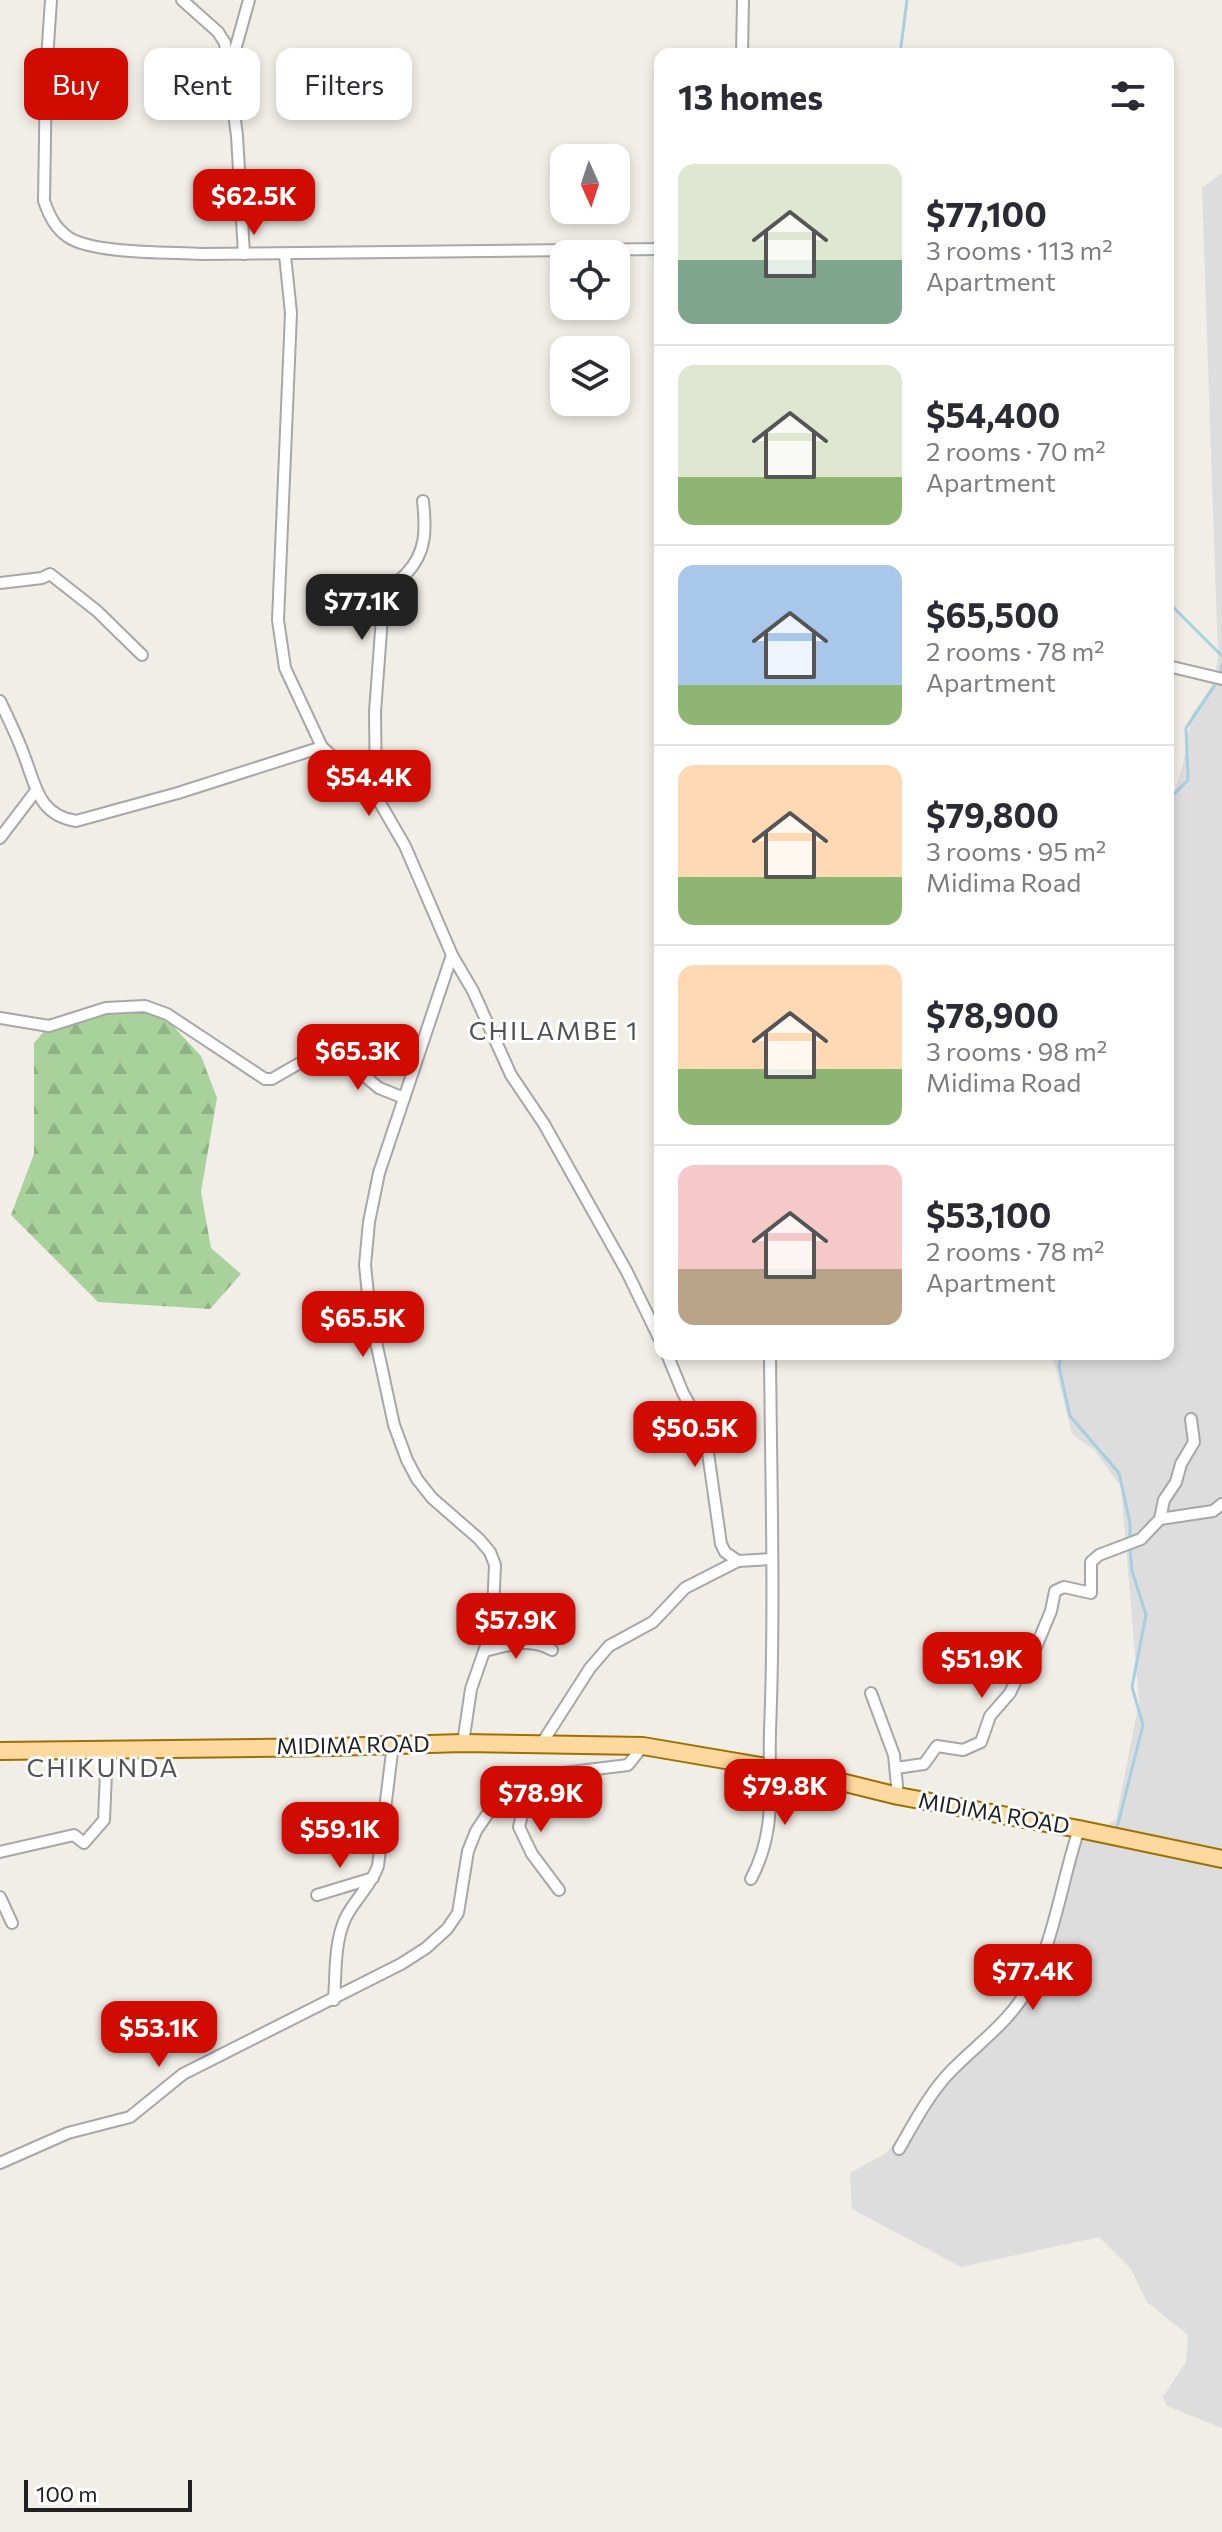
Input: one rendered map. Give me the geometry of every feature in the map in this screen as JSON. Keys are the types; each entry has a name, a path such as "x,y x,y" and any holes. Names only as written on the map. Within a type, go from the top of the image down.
{"main road":[{"name":"MIDIMA ROAD","path":"0,1751 463,1743 643,1746 769,1766 898,1796 1222,1859"}],"street":[{"path":"51,0 46,74 44,201 49,215 71,239 126,250 285,255 654,249"},
{"path":"182,0 218,32 226,48"},
{"path":"236,48 249,0"},
{"path":"742,48 743,0"},
{"path":"235,120 244,254"},
{"path":"285,255 291,313 278,620 285,668 322,747 376,796 405,846 452,955 473,991 511,1075 544,1124 627,1272 654,1328"},
{"path":"376,796 375,712 383,604 387,591 407,572 425,544 427,530 423,501"},
{"path":"0,583 42,578 50,574 97,611 142,655"},
{"path":"1174,667 1222,679"},
{"path":"0,701 26,758 35,792 53,813 76,821 322,747"},
{"path":"0,838 35,792"},
{"path":"452,955 379,1173 369,1222 365,1265 367,1293 394,1425 407,1460 432,1498 479,1539 490,1552 495,1565 493,1611 485,1651 471,1689 463,1743"},
{"path":"0,1018 49,1026 106,1008 145,1006 167,1014 265,1079 272,1079 331,1048 379,1088 404,1098"},
{"path":"669,1360 683,1393 705,1432 721,1544 725,1552 738,1561"},
{"path":"751,1879 760,1862 771,1813 770,1360"},
{"path":"896,1768 924,1764 937,1746 963,1750 981,1742 990,1716 1010,1693 1021,1670 1031,1659 1051,1611 1055,1591 1064,1587 1091,1593 1091,1562 1099,1555 1141,1539 1160,1519 1164,1500 1194,1442 1191,1419"},
{"path":"1160,1519 1199,1515 1213,1511 1222,1504"},
{"path":"542,1743 599,1655 622,1638 653,1622 685,1588 738,1561 772,1559"},
{"path":"485,1651 519,1643 539,1643 552,1650"},
{"path":"871,1693 894,1755 898,1796"},
{"path":"334,2000 339,1937 345,1919 378,1866 393,1744"},
{"path":"0,2163 68,2133 130,2117 183,2074 334,2000 426,1948 447,1929 458,1913 468,1851 476,1831 512,1783 531,1777 619,1768 634,1759 643,1746"},
{"path":"0,1852 74,1835 84,1843 104,1820 107,1749"},
{"path":"531,1777 519,1827 532,1854 559,1890"},
{"path":"899,2149 934,2091 949,2073 998,2029 1027,1991 1043,1951 1079,1829"},
{"path":"317,1895 373,1878"},
{"path":"0,1897 12,1923"}],"shaded area":[{"path":"1222,173 1222,2428 1167,2406 1163,2397 1186,2362 1188,2335 1147,2302 1131,2269 1099,2237 961,2267 852,2209 850,2173 886,2153 1041,1971 1039,1954 1071,1850 1116,1819 1139,1702 1121,1487 1094,1450 1072,1434 1054,1360 1174,1360 1174,791 1183,764 1192,714 1213,684 1218,658 1202,188"}],"green space":[{"path":"108,1009 157,1009 201,1056 217,1098 201,1192 211,1248 241,1274 210,1309 98,1302 11,1215 34,1154 34,1043 46,1029"}],"waterway":[{"path":"901,48 907,0"},
{"path":"1174,608 1222,656"},
{"path":"1220,675 1222,664"},
{"path":"1174,794 1188,780 1186,728 1217,682"},
{"path":"1060,1360 1070,1416 1119,1473 1130,1523 1130,1540"},
{"path":"1117,1828 1143,1725 1132,1687 1146,1615 1132,1571 1130,1548"}],"district":[{"name":"CHILAMBE 1","path":"554,1031"},
{"name":"CHIKUNDA","path":"103,1768"}]}
